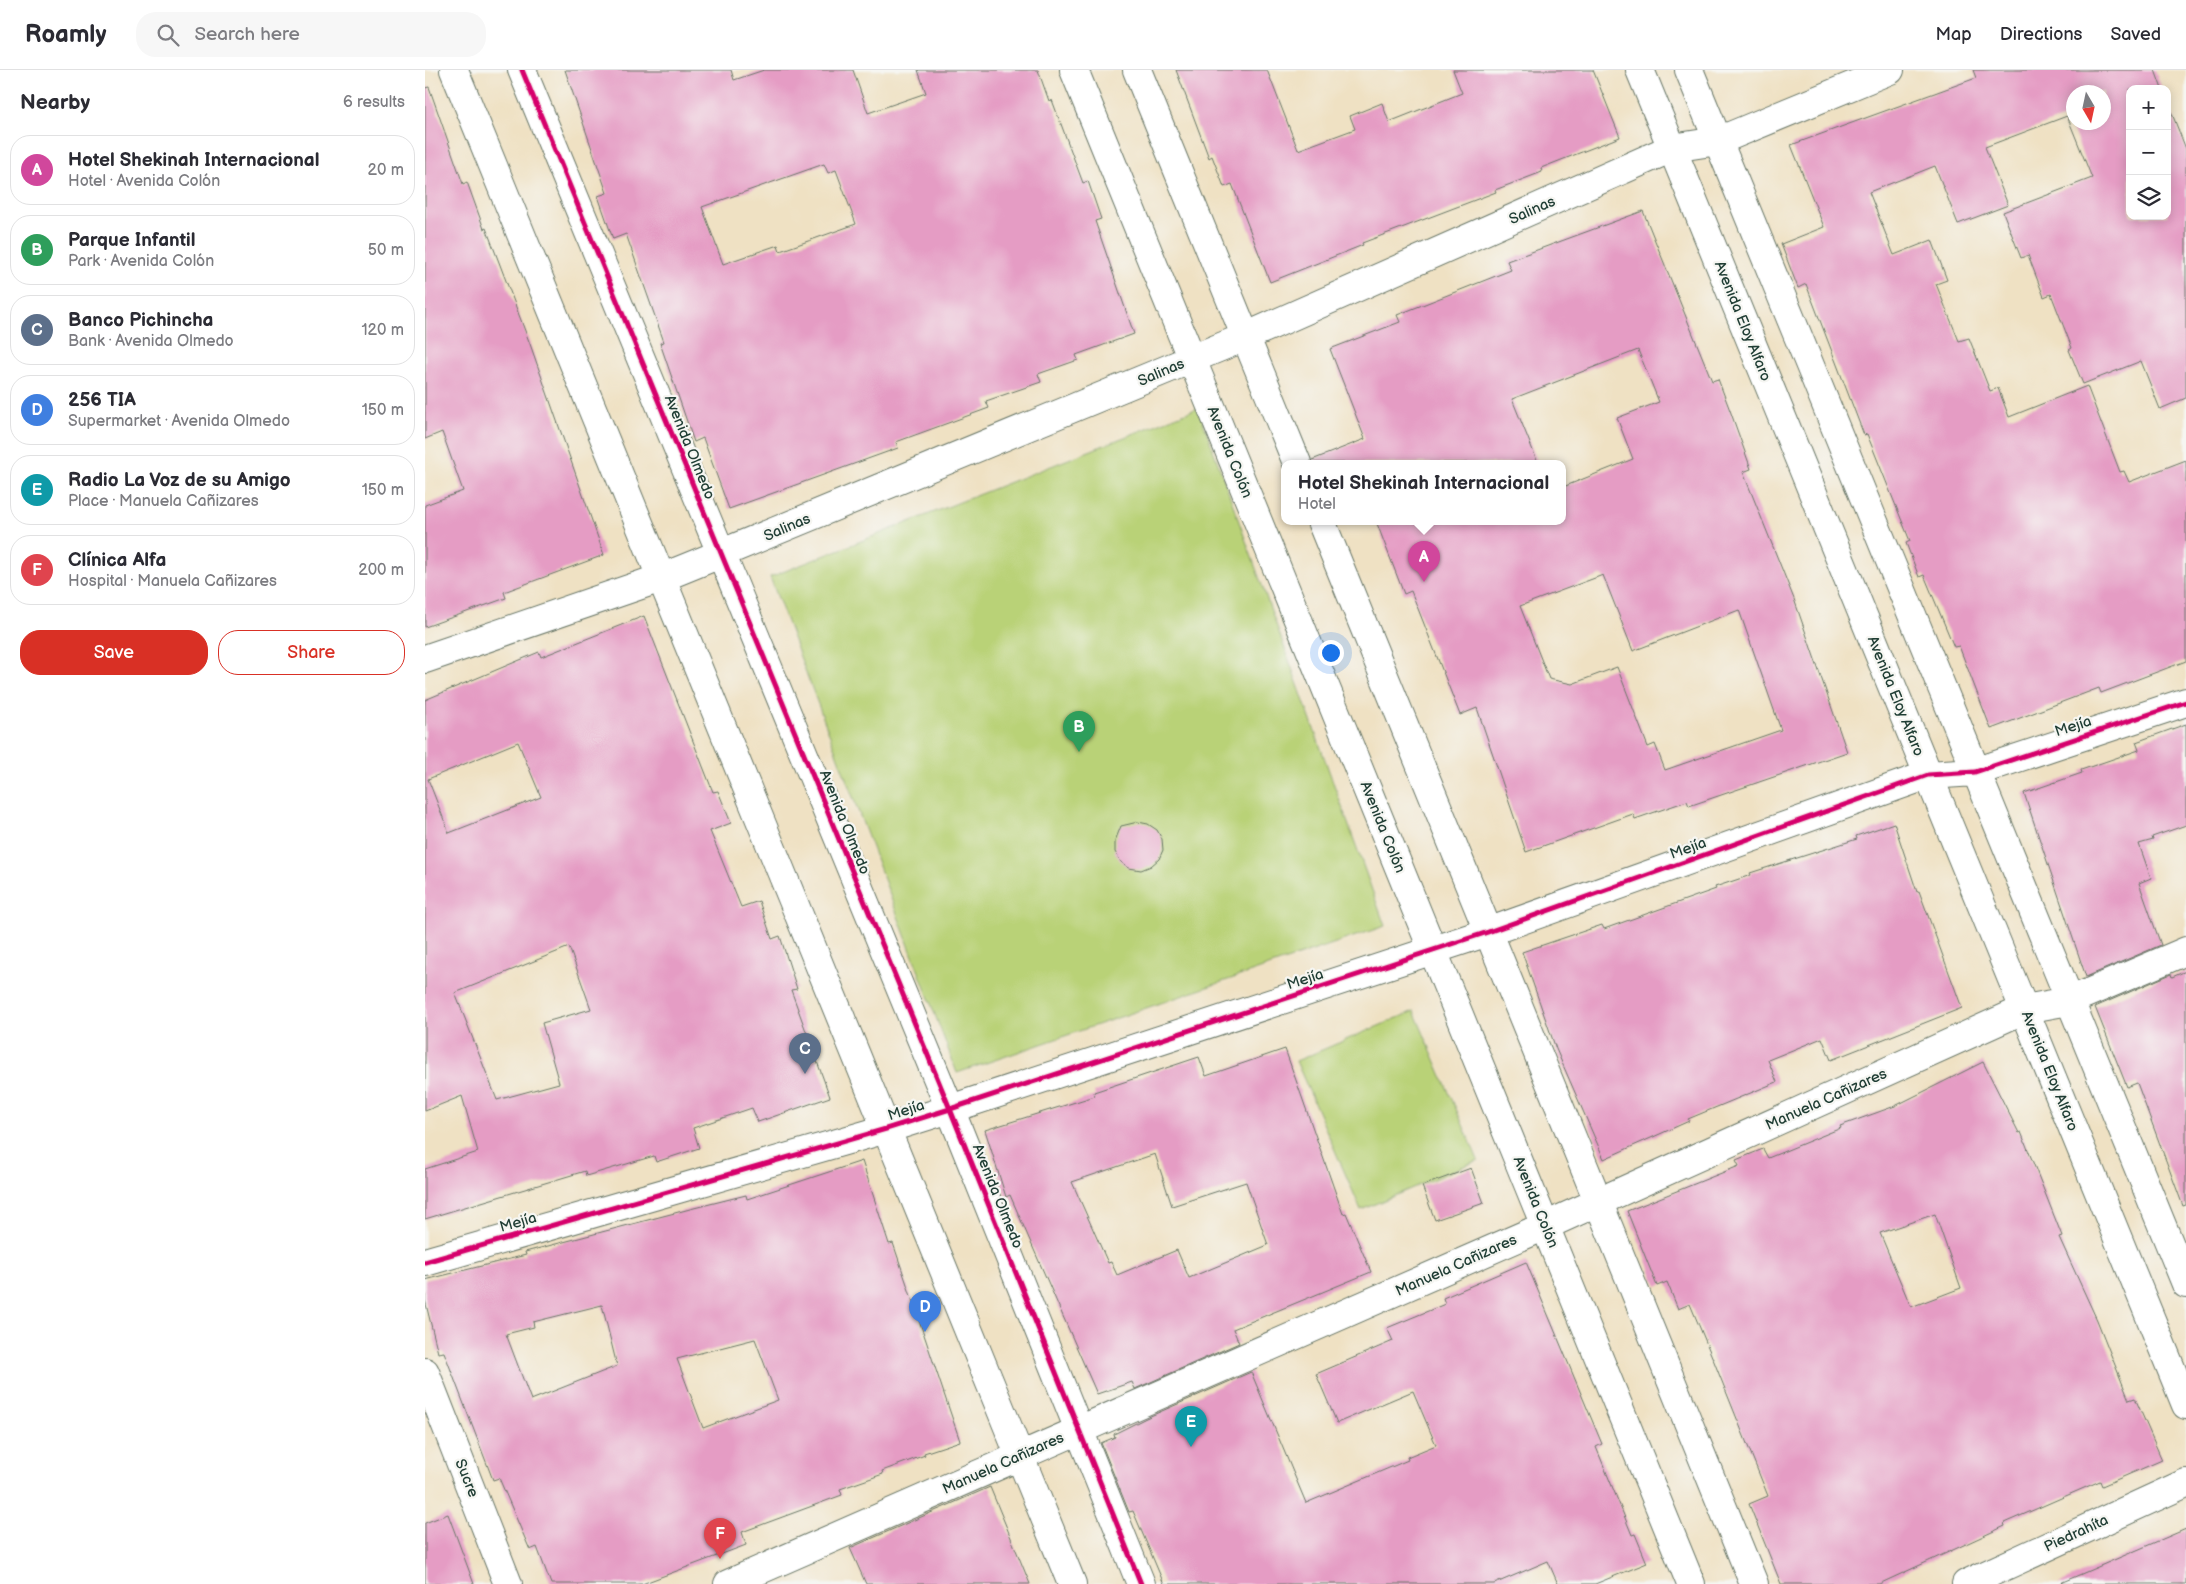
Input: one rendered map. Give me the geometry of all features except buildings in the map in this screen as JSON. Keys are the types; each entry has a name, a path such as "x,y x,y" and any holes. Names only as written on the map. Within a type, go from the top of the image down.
{"street":[{"path":"454,70 1072,1584"},
{"name":"Avenida Olmedo","path":"522,70 950,1109 1141,1584"},
{"name":"Avenida Colón","path":"1074,70 1691,1584"},
{"path":"1137,70 1296,460"},
{"name":"Avenida Eloy Alfaro","path":"1640,70 2186,1406"},
{"path":"1689,70 2186,1284"},
{"name":"Salinas","path":"425,659 661,578 1245,337 1672,148 1718,141 1890,70"},
{"path":"1323,525 1754,1584"},
{"name":"Mejía","path":"425,1262 886,1130 1489,932 1929,775 1975,772 2186,702"},
{"name":"Manuela Cañizares","path":"728,1584 1545,1226 2025,1009 2069,1001 2186,952"},
{"name":"Sucre","path":"425,1372 509,1584"},
{"name":"Piedrahíta","path":"1967,1584 2186,1483"}],"green space":[{"path":"1198,408 1385,926 957,1073 770,577"},
{"path":"1414,1011 1478,1160 1361,1210 1296,1061"}],"cycle path":[{"path":"522,70 950,1109 1141,1584"},
{"path":"425,1262 950,1109 1488,932 1928,775 1975,772 2186,702"}],"place":[{"name":"Hotel Shekinah Internacional","path":"1424,582"},
{"name":"Parque Infantil","path":"1079,752"},
{"name":"Banco Pichincha","path":"805,1074"},
{"name":"256 TIA","path":"925,1332"},
{"name":"Radio La Voz de su Amigo","path":"1191,1447"},
{"name":"Clínica Alfa","path":"720,1559"}]}
